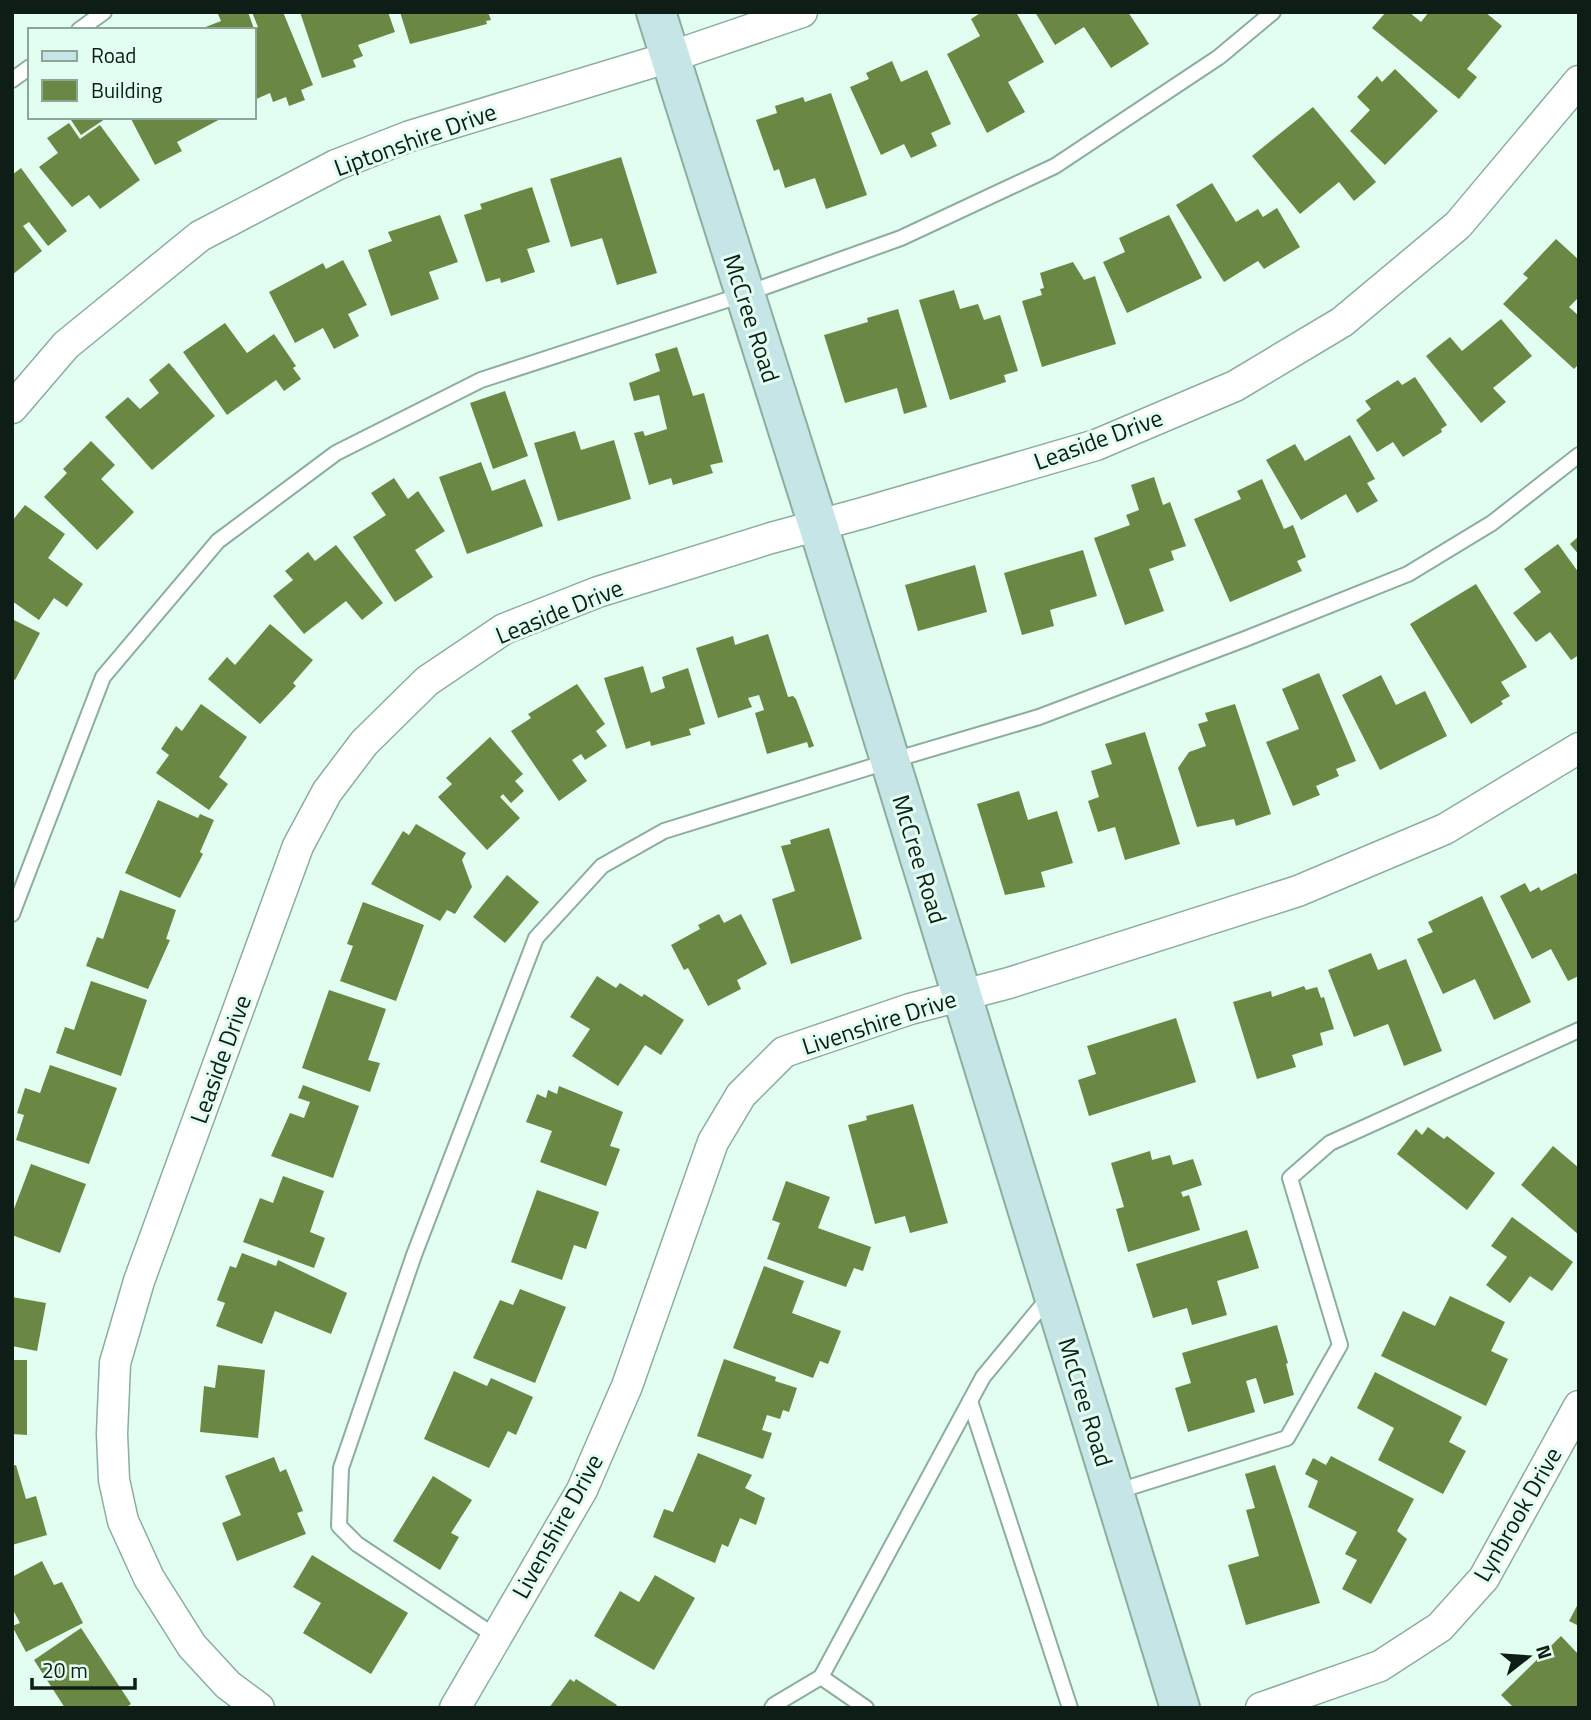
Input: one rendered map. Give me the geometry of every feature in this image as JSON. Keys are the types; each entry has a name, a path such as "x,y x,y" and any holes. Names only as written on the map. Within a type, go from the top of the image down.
{"street":[{"name":"McCree Road","path":"656,12 818,525 1180,1708"},
{"name":"Liptonshire Drive","path":"12,408 66,345 200,236 336,165 410,136 670,57 802,12"},
{"name":"Leaside Drive","path":"260,1708 228,1685 192,1646 149,1578 123,1521 114,1480 112,1422 115,1363 139,1281 298,846 327,792 364,743 427,681 504,629 598,592 771,538 1096,445 1235,386 1342,322 1458,225 1579,81"},
{"name":"Livenshire Drive","path":"455,1708 582,1490 627,1386 713,1142 741,1095 784,1052 910,1009 1009,983 1298,891 1445,829 1579,748"},
{"name":"Lynbrook Drive","path":"1261,1708 1380,1666 1440,1627 1484,1578 1579,1406"}],"lane":[{"path":"82,28 104,12"},
{"path":"12,914 103,677 218,541 336,453 481,380 744,294 901,238 1055,166 1219,57 1273,12"},
{"path":"12,80 28,68"},
{"path":"495,1636 357,1544 339,1526 341,1468 414,1255 536,938 602,866 664,831 1040,717 1408,574 1492,523 1579,455"},
{"path":"1114,1493 1287,1438 1340,1345 1290,1178 1330,1143 1579,1030"},
{"path":"772,1708 821,1676 984,1377 1053,1292"},
{"path":"970,1401 1070,1708"},
{"path":"821,1676 866,1708"}],"building":[{"path":"248,12 254,28 203,28 221,21 218,14"},
{"path":"252,12 283,12 313,85 301,90 305,100 289,106 286,97 273,102 270,93 256,99 258,27"},
{"path":"300,12 388,12 395,32 358,45 363,56 353,60 356,67 322,78"},
{"path":"400,12 488,12 491,20 486,21 487,24 410,44"},
{"path":"982,12 1016,12 1044,62 1008,82 1025,112 987,133 947,54 980,36 971,19"},
{"path":"1035,12 1128,12 1149,44 1111,68 1084,27 1055,45"},
{"path":"1386,12 1409,12 1421,22 1429,12 1485,12 1502,26 1467,69 1477,77 1459,99 1372,28"},
{"path":"892,61 901,82 927,70 951,124 931,133 937,146 911,158 904,144 881,155 850,87 869,79 866,73"},
{"path":"1395,69 1438,111 1385,165 1350,131 1370,110 1357,97 1377,76 1382,82"},
{"path":"831,93 867,195 826,209 815,178 785,188 779,169 774,171 756,120 777,113 775,106 803,97 805,102"},
{"path":"1313,107 1376,182 1354,201 1339,182 1300,214 1252,156"},
{"path":"70,119 105,119 81,135"},
{"path":"131,119 220,119 177,142 182,151 155,165"},
{"path":"69,123 80,139 100,125 140,180 100,209 89,195 72,207 39,167 58,153 47,138"},
{"path":"621,157 657,273 617,285 602,238 571,247 550,179"},
{"path":"21,168 67,231 48,246 29,222 23,226 42,251 12,275 12,175"},
{"path":"1212,183 1236,222 1258,209 1263,217 1277,208 1300,247 1264,269 1258,261 1224,282 1176,205"},
{"path":"532,187 550,242 527,249 535,272 501,283 500,278 486,282 464,215 482,209 480,204"},
{"path":"440,215 458,262 429,272 439,299 391,316 368,250 392,241 388,232"},
{"path":"1169,215 1202,278 1127,313 1103,262 1125,252 1119,238"},
{"path":"1556,239 1579,260 1579,297 1569,307 1579,316 1579,364 1574,369 1503,304 1528,278 1523,274"},
{"path":"343,260 367,305 348,314 359,336 334,349 323,328 295,343 269,292 323,263 326,269"},
{"path":"1073,262 1084,280 1095,276 1116,344 1042,367 1022,301 1042,295 1040,289 1044,288 1040,273"},
{"path":"954,290 960,309 978,304 984,320 1000,315 1018,371 1004,375 1006,382 950,400 919,300"},
{"path":"898,309 927,407 904,414 897,388 845,403 824,335 868,322 867,318"},
{"path":"1501,319 1532,356 1493,388 1506,402 1481,423 1426,356 1450,337 1462,351"},
{"path":"225,323 247,353 274,334 296,366 293,368 301,379 284,391 276,380 227,415 183,352"},
{"path":"677,347 693,396 704,393 723,462 710,465 713,473 673,485 671,478 649,485 634,433 643,431 645,436 667,429 659,395 634,401 629,383 660,371 655,354"},
{"path":"169,363 215,416 152,470 105,417 128,397 140,409 159,393 149,380"},
{"path":"1415,377 1447,425 1441,429 1442,432 1403,457 1393,442 1377,452 1356,420 1371,409 1365,401 1398,380 1402,385"},
{"path":"505,391 528,456 493,469 470,403"},
{"path":"575,431 581,450 614,440 631,499 558,521 534,443"},
{"path":"1350,435 1375,479 1367,483 1378,501 1357,513 1346,494 1301,520 1266,460 1295,444 1305,461"},
{"path":"91,441 115,465 101,479 134,512 97,550 44,497 67,473 63,469"},
{"path":"481,462 492,491 525,479 543,526 467,554 439,477"},
{"path":"1154,477 1163,505 1170,502 1186,546 1171,551 1174,560 1149,569 1164,611 1125,625 1094,538 1130,525 1126,515 1139,510 1131,485"},
{"path":"394,478 408,499 418,491 445,531 415,550 433,577 395,602 353,537 386,515 371,493"},
{"path":"1262,479 1284,529 1293,525 1306,557 1297,561 1302,571 1230,602 1194,519 1241,499 1237,491"},
{"path":"25,505 65,534 48,558 83,584 67,607 54,598 39,620 12,601 12,521"},
{"path":"1579,536 1579,555 1570,544"},
{"path":"1558,544 1579,573 1579,655 1571,660 1550,632 1536,642 1513,613 1541,592 1524,569"},
{"path":"336,545 383,603 362,620 346,601 304,634 273,596 293,580 285,571 308,552 315,561"},
{"path":"1083,550 1097,596 1050,610 1054,626 1022,635 1004,573"},
{"path":"975,565 987,612 918,631 905,585"},
{"path":"1476,584 1527,667 1501,682 1510,696 1501,701 1503,704 1471,724 1410,624"},
{"path":"12,619 40,633 15,680 12,678"},
{"path":"270,624 313,660 293,683 296,686 260,724 208,679 227,657 235,665"},
{"path":"768,634 788,697 793,696 796,699 814,746 809,748 807,742 767,754 755,713 764,710 759,695 748,698 752,707 718,718 696,648 733,636 735,645"},
{"path":"643,666 651,693 665,688 662,677 688,668 705,724 689,729 691,735 651,746 650,741 626,749 604,678"},
{"path":"1319,673 1356,761 1336,769 1339,776 1316,786 1320,795 1293,806 1266,742 1299,729 1282,689"},
{"path":"1381,675 1396,705 1425,691 1447,736 1380,770 1342,695"},
{"path":"577,684 605,724 596,731 607,746 585,760 581,754 572,760 587,781 559,801 511,731 531,718 528,714"},
{"path":"201,704 247,737 219,777 228,784 209,810 156,773 169,755 161,749 176,726 182,731"},
{"path":"1235,704 1271,814 1236,826 1234,819 1197,827 1178,768 1189,752 1206,746 1198,724 1208,721 1205,713"},
{"path":"1145,732 1180,844 1125,860 1115,827 1098,832 1088,801 1099,797 1091,771 1112,764 1105,744"},
{"path":"490,737 523,774 515,781 524,791 511,803 503,794 500,797 520,818 487,850 438,797 452,784 446,778"},
{"path":"1019,791 1028,820 1057,811 1073,863 1041,872 1045,887 1005,895 977,804"},
{"path":"158,800 198,818 200,814 214,820 200,852 203,854 180,898 125,873"},
{"path":"416,824 466,853 462,860 472,887 455,914 447,910 440,921 371,884 403,831 409,835"},
{"path":"829,828 862,939 791,964 772,899 795,891 781,846 791,844 790,840"},
{"path":"1576,873 1579,879 1579,976 1568,981 1551,949 1532,959 1500,896 1525,883 1530,892 1539,887 1541,891"},
{"path":"507,875 539,902 505,943 473,917"},
{"path":"120,890 176,910 166,939 170,940 148,989 86,966 97,937 103,939"},
{"path":"1482,896 1531,1002 1494,1020 1475,979 1443,994 1417,939 1433,932 1428,922"},
{"path":"363,902 424,925 396,1001 340,981 353,946 347,944"},
{"path":"719,914 724,923 741,914 767,964 737,980 741,989 708,1006 688,968 684,970 671,945 700,929 698,925"},
{"path":"1371,953 1378,970 1406,959 1442,1051 1404,1066 1388,1024 1354,1037 1328,970"},
{"path":"597,976 616,988 620,983 642,997 644,994 684,1020 661,1055 645,1045 618,1086 572,1056 590,1029 570,1017"},
{"path":"91,981 147,1000 121,1076 56,1053 65,1027 74,1030"},
{"path":"1304,986 1306,990 1317,987 1321,998 1324,997 1334,1029 1320,1033 1323,1045 1292,1055 1296,1067 1257,1079 1233,1002 1271,991 1272,997"},
{"path":"329,990 386,1009 368,1060 380,1063 370,1092 302,1068"},
{"path":"1176,1018 1196,1082 1089,1116 1078,1080 1096,1074 1087,1046"},
{"path":"50,1065 117,1088 89,1164 16,1140 24,1115 17,1113 25,1088 40,1093"},
{"path":"303,1085 359,1106 333,1178 271,1156 290,1113 304,1118 310,1102 298,1098"},
{"path":"559,1086 623,1112 610,1146 620,1149 606,1186 540,1162 552,1131 526,1122 537,1094 546,1098 548,1090 557,1094"},
{"path":"913,1104 948,1223 910,1233 905,1216 875,1224 848,1125 867,1120 866,1116"},
{"path":"1428,1127 1444,1139 1447,1136 1495,1173 1467,1210 1397,1154 1416,1129 1422,1135"},
{"path":"1553,1146 1579,1168 1579,1235 1521,1185"},
{"path":"1150,1151 1152,1160 1170,1155 1173,1165 1193,1159 1202,1185 1181,1192 1183,1197 1189,1195 1200,1230 1128,1252 1116,1209 1124,1207 1111,1163"},
{"path":"31,1164 86,1184 60,1253 12,1235 12,1214"},
{"path":"283,1176 324,1191 310,1232 325,1238 314,1268 243,1242 260,1198 273,1203"},
{"path":"786,1181 830,1197 818,1228 871,1247 863,1271 854,1268 846,1287 767,1259 780,1223 772,1220"},
{"path":"537,1190 599,1212 586,1249 574,1245 562,1280 511,1262"},
{"path":"1512,1217 1573,1262 1552,1291 1530,1276 1510,1303 1486,1285 1507,1257 1491,1246"},
{"path":"1247,1230 1259,1268 1217,1281 1227,1315 1192,1325 1187,1308 1153,1318 1136,1264"},
{"path":"242,1253 276,1266 278,1260 347,1293 331,1334 275,1311 262,1344 216,1326 225,1303 217,1300 230,1266 236,1268"},
{"path":"764,1266 804,1281 792,1313 841,1331 828,1364 820,1361 813,1378 733,1348"},
{"path":"520,1289 566,1307 535,1383 473,1358 500,1300 513,1305"},
{"path":"1450,1296 1505,1322 1491,1351 1508,1359 1486,1406 1381,1356 1403,1311 1435,1326"},
{"path":"12,1297 46,1303 37,1351 12,1346"},
{"path":"1277,1325 1294,1395 1264,1404 1256,1378 1246,1381 1255,1412 1188,1432 1175,1388 1191,1383 1182,1353"},
{"path":"724,1359 776,1377 775,1381 797,1388 789,1412 783,1410 780,1419 767,1415 762,1430 772,1433 763,1459 697,1436"},
{"path":"12,1360 27,1360 27,1435 12,1434"},
{"path":"218,1365 265,1370 258,1438 200,1432 204,1386 215,1388"},
{"path":"454,1371 487,1386 491,1378 533,1397 516,1435 508,1431 489,1468 424,1439"},
{"path":"1375,1372 1462,1417 1449,1442 1466,1451 1443,1494 1378,1460 1394,1428 1357,1408"},
{"path":"698,1453 752,1475 745,1488 765,1498 756,1525 740,1518 728,1547 722,1544 715,1563 653,1537 664,1509 673,1512"},
{"path":"1331,1456 1414,1499 1397,1531 1407,1539 1371,1604 1342,1589 1357,1560 1345,1554 1357,1532 1308,1507 1318,1481 1305,1474 1313,1458 1326,1465"},
{"path":"274,1457 280,1472 286,1469 303,1511 297,1513 306,1534 237,1561 222,1523 241,1515 225,1476"},
{"path":"16,1465 26,1499 36,1496 47,1535 12,1545 12,1466"},
{"path":"1275,1465 1320,1603 1246,1625 1228,1565 1259,1556 1246,1510 1255,1508 1245,1474"},
{"path":"433,1476 472,1500 451,1533 459,1537 440,1570 393,1541"},
{"path":"312,1555 408,1613 371,1674 303,1633 321,1603 293,1587"},
{"path":"42,1561 54,1585 62,1582 83,1623 26,1652 12,1626 20,1623 12,1608 12,1577"},
{"path":"655,1575 695,1598 654,1670 594,1636 620,1591 639,1602"},
{"path":"1579,1602 1579,1626 1569,1621"},
{"path":"81,1628 131,1704 125,1708 65,1708 34,1660"},
{"path":"1561,1636 1579,1655 1579,1708 1514,1708 1501,1695"},
{"path":"570,1679 574,1682 576,1679 617,1705 615,1708 549,1708"}]}
